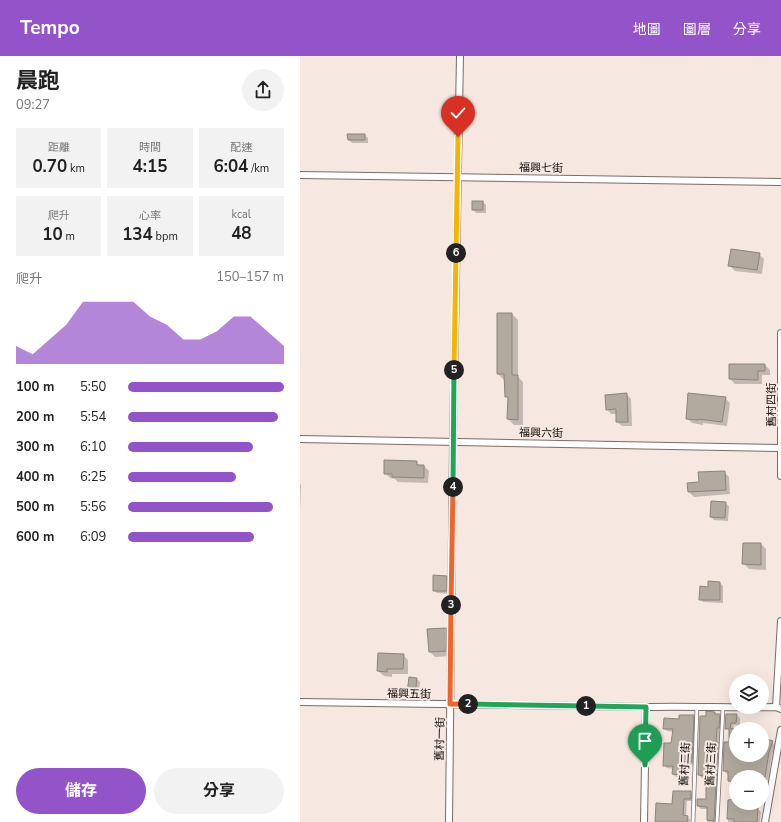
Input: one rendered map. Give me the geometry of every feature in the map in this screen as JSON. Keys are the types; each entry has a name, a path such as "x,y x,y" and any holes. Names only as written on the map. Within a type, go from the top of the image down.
{"street":[{"name":"舊村一街","path":"449,822 453,441 460,56"},
{"name":"福興七街","path":"300,175 781,182"},
{"name":"舊村四街","path":"781,334 781,476"},
{"name":"福興六街","path":"300,439 781,448"},
{"path":"779,708 781,621"},
{"name":"福興五街","path":"300,702 779,708"},
{"path":"644,822 646,707"},
{"path":"765,822 781,730"}],"lane":[{"name":"舊村二街","path":"692,822 697,706"},
{"name":"舊村三街","path":"717,822 723,708"}],"building":[{"path":"347,134 365,134 365,140 348,140"},
{"path":"472,201 483,201 483,210 472,210"},
{"path":"731,249 760,253 757,270 728,266"},
{"path":"497,313 512,313 512,375 518,375 518,420 507,419 508,397 505,397 504,374 497,374"},
{"path":"729,364 765,364 765,371 758,371 758,380 729,379"},
{"path":"627,393 628,422 616,422 616,409 606,410 605,395"},
{"path":"688,393 726,397 722,422 686,419"},
{"path":"384,460 417,461 417,465 424,465 424,478 392,477 392,474 384,474"},
{"path":"725,471 726,490 688,492 687,483 699,482 698,472"},
{"path":"711,501 726,502 725,518 710,517"},
{"path":"743,543 761,543 761,565 742,564"},
{"path":"433,575 447,576 447,591 433,591"},
{"path":"708,581 720,582 720,600 699,600 700,586 708,587"},
{"path":"447,628 446,651 429,652 427,629"},
{"path":"378,653 404,654 403,669 387,669 387,672 377,671"},
{"path":"409,677 417,678 415,694 407,693"},
{"path":"706,711 720,714 716,742 718,742 714,821 707,820 707,807 697,806 697,799 706,799 706,776 698,775 700,716 706,716"},
{"path":"726,714 737,714 736,722 729,722 729,729 725,729"},
{"path":"679,715 694,715 692,762 680,761 680,775 672,774 673,766 663,766 664,743 671,743 673,729 663,729 664,718 679,719"},
{"path":"769,740 773,741 769,752"},
{"path":"724,742 729,742 729,762 767,762 766,770 729,770 728,781 728,771 723,771"},
{"path":"673,791 691,791 691,799 684,799 683,815 688,816 687,822 655,822 656,803 672,804"},
{"path":"728,800 729,810 758,810 757,822 734,822 734,819 727,819"}],"route":[{"path":"458,137 450,704 646,707 645,765"}]}
